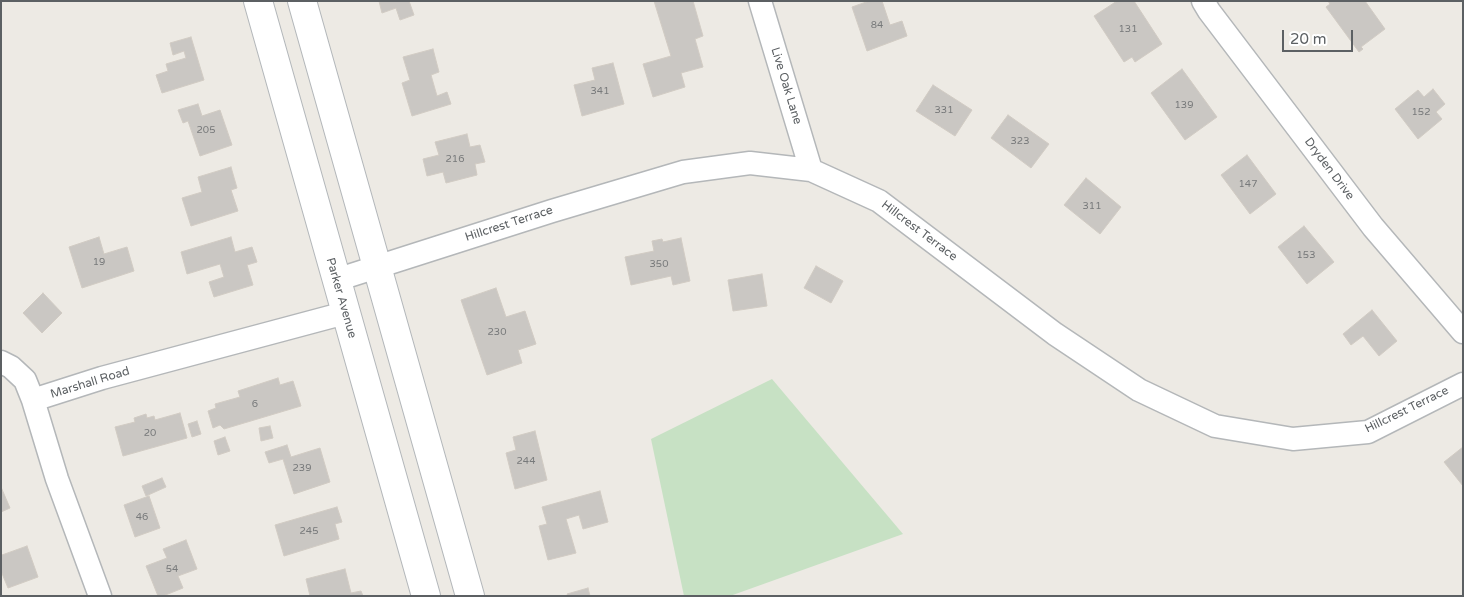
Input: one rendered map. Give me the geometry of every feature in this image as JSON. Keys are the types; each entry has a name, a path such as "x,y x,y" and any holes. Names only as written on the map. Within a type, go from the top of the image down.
{"street":[{"name":"Parker Avenue","path":"258,1 426,595 468,589 302,1"},
{"name":"Live Oak Lane","path":"760,1 811,170"},
{"name":"Dryden Drive","path":"1203,1 1373,227 1463,332"},
{"name":"Hillcrest Terrace","path":"336,280 552,210 683,172 750,163 811,170 880,201 1055,334 1139,390 1215,426 1293,439 1368,432 1463,384"},
{"name":"Marshall Road","path":"100,596 57,479 34,400 102,378 346,313"},
{"path":"1,362 11,367 25,380 34,400"}],"green space":[{"path":"772,379 903,534 730,596 684,596 651,439"}],"building":[{"path":"379,1 409,1 414,15 400,20 396,8 382,13"},
{"path":"654,1 693,1 703,36 695,39 703,67 681,73 685,87 653,97 643,64 671,56"},
{"path":"869,1 882,1 890,25 902,21 907,36 867,51 852,7"},
{"path":"1117,1 1134,1 1162,44 1135,62 1132,57 1124,62 1094,16"},
{"path":"1328,1 1365,1 1385,29 1361,47 1363,49 1359,52 1326,7 1330,4"},
{"path":"191,37 204,80 162,93 156,75 168,71 166,64 186,58 184,51 173,55 170,43"},
{"path":"433,49 439,72 431,75 437,96 447,92 451,104 412,116 402,83 410,80 403,57"},
{"path":"613,63 624,104 582,116 574,85 595,80 592,68"},
{"path":"1182,69 1217,117 1185,140 1151,93"},
{"path":"933,85 972,110 955,136 916,111"},
{"path":"1433,89 1445,104 1436,112 1442,119 1418,139 1395,109 1418,90 1424,97"},
{"path":"198,104 202,116 220,110 232,145 200,156 188,121 183,123 178,110"},
{"path":"1008,115 1049,144 1031,168 991,138"},
{"path":"467,134 470,147 480,145 485,162 475,164 477,175 446,183 443,172 427,176 423,159 439,155 435,142"},
{"path":"1247,155 1276,194 1250,214 1221,175"},
{"path":"231,167 237,188 231,190 238,211 191,226 182,198 202,192 198,177"},
{"path":"1086,178 1121,207 1100,234 1064,205"},
{"path":"1304,226 1334,262 1307,284 1278,247"},
{"path":"99,237 104,254 127,247 134,271 82,288 69,247"},
{"path":"231,237 235,252 252,247 257,262 247,265 253,285 214,297 209,282 224,277 220,264 187,274 181,252"},
{"path":"681,238 690,281 673,285 671,276 631,285 625,257 654,251 652,241 662,239 663,242"},
{"path":"816,266 843,281 831,303 804,288"},
{"path":"762,274 767,306 733,311 728,280"},
{"path":"496,288 506,317 525,311 536,344 518,350 522,363 487,375 461,300"},
{"path":"43,293 62,313 42,333 23,313"},
{"path":"1372,310 1397,341 1379,356 1363,336 1351,345 1343,334"},
{"path":"278,378 280,385 293,381 301,406 224,429 220,425 213,428 208,411 216,408 215,404 240,397 238,391"},
{"path":"180,413 187,438 123,456 115,427 135,422 134,418 146,414 147,418 154,416 155,420"},
{"path":"197,421 201,434 192,437 188,424"},
{"path":"270,426 273,438 261,441 259,428"},
{"path":"535,431 547,480 515,489 506,453 516,450 513,437"},
{"path":"225,437 230,451 218,455 214,441"},
{"path":"287,445 291,457 320,448 330,482 294,494 283,459 269,463 265,452"},
{"path":"1463,447 1463,486 1444,462"},
{"path":"162,478 166,487 146,496 142,486"},
{"path":"1,487 10,508 1,512"},
{"path":"600,491 608,522 583,529 579,515 566,519 576,553 548,560 539,526 547,524 542,507"},
{"path":"149,496 160,528 135,537 124,505"},
{"path":"337,507 342,522 335,524 339,539 284,556 275,525"},
{"path":"186,540 197,569 178,576 183,588 163,596 158,596 146,566 167,558 163,549"},
{"path":"27,546 38,577 8,588 1,571 1,553 2,555"},
{"path":"345,569 351,593 361,591 363,596 310,596 306,579"},
{"path":"588,588 590,596 568,596 567,594"}]}
